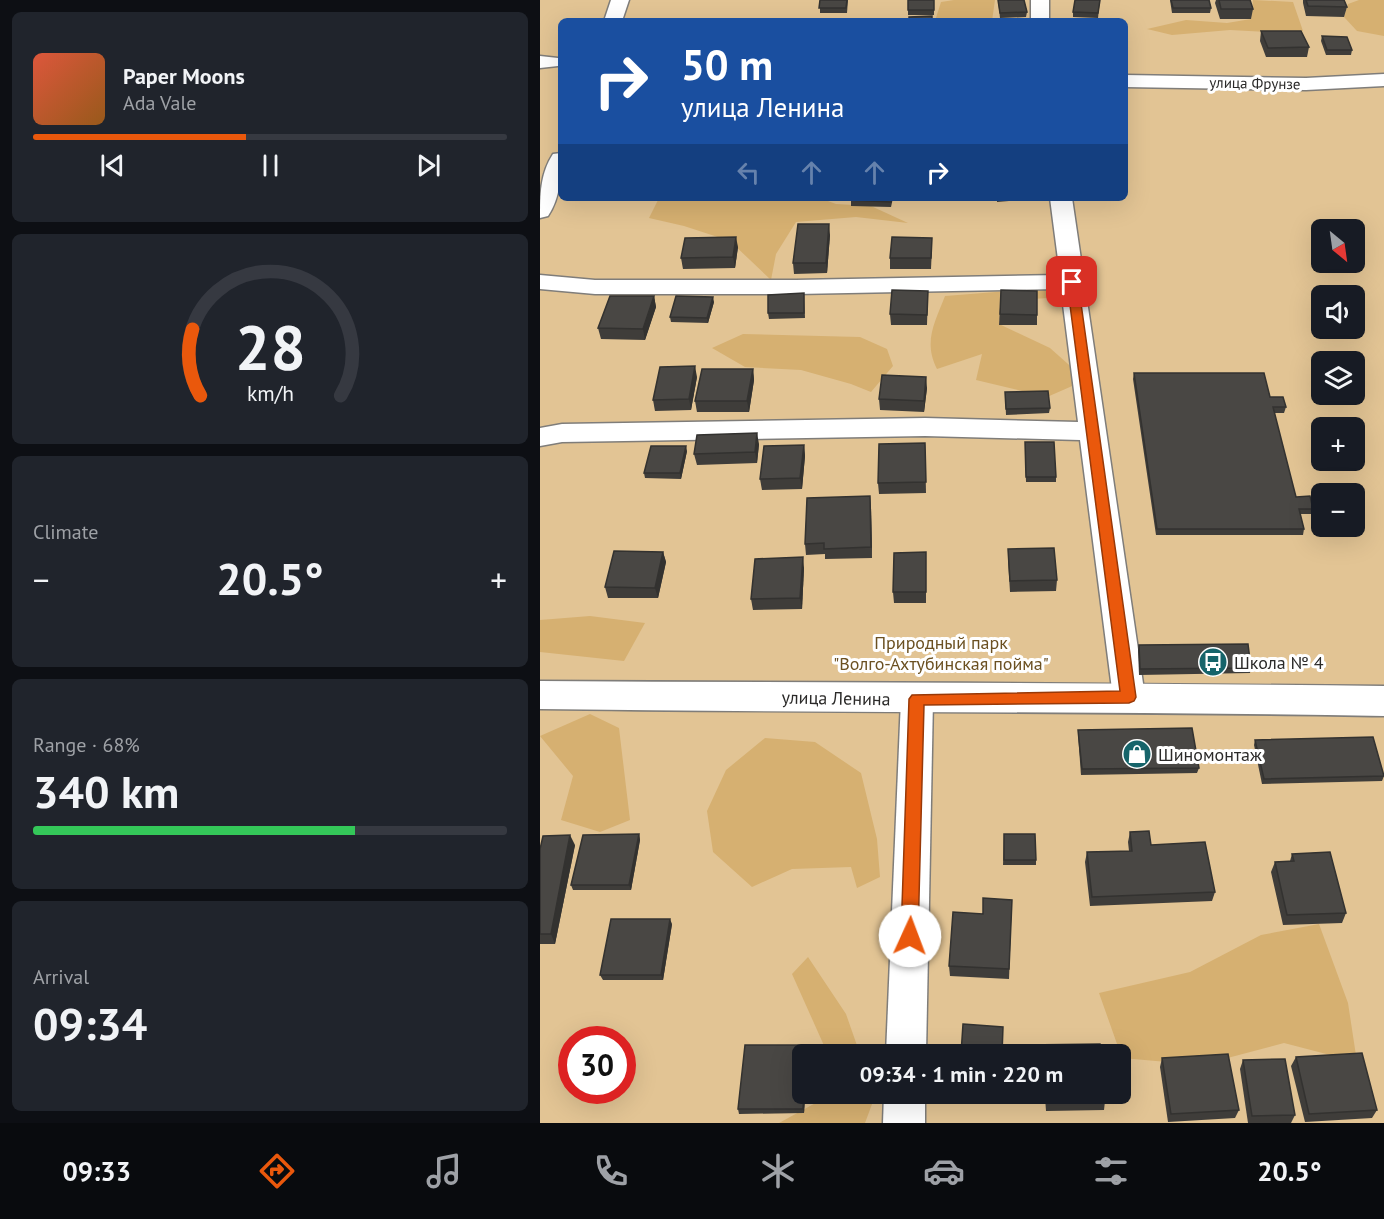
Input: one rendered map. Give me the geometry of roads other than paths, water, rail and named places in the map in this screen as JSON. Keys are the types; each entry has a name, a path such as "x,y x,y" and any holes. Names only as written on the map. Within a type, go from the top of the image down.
{"street":[{"path":"614,18 620,0"},
{"path":"1040,0 1040,18"},
{"name":"улица Фрунзе","path":"1128,81 1306,84 1384,80"},
{"path":"540,211 558,170"},
{"path":"1061,201 1129,697"},
{"path":"540,282 595,287 761,287 1072,282"},
{"path":"540,437 562,433 925,427 1093,431"},
{"name":"улица Ленина","path":"540,695 917,699 1129,697 1384,701"},
{"path":"906,1044 917,699"},
{"path":"904,1123 905,1104"}],"place":[{"name":"Школа № 4","path":"1213,662"},
{"name":"Шиномонтаж","path":"1137,754"}],"park label":[{"name":"Природный парк \"Волго-Ахтубинская пойма\"","path":"941,652"}]}
